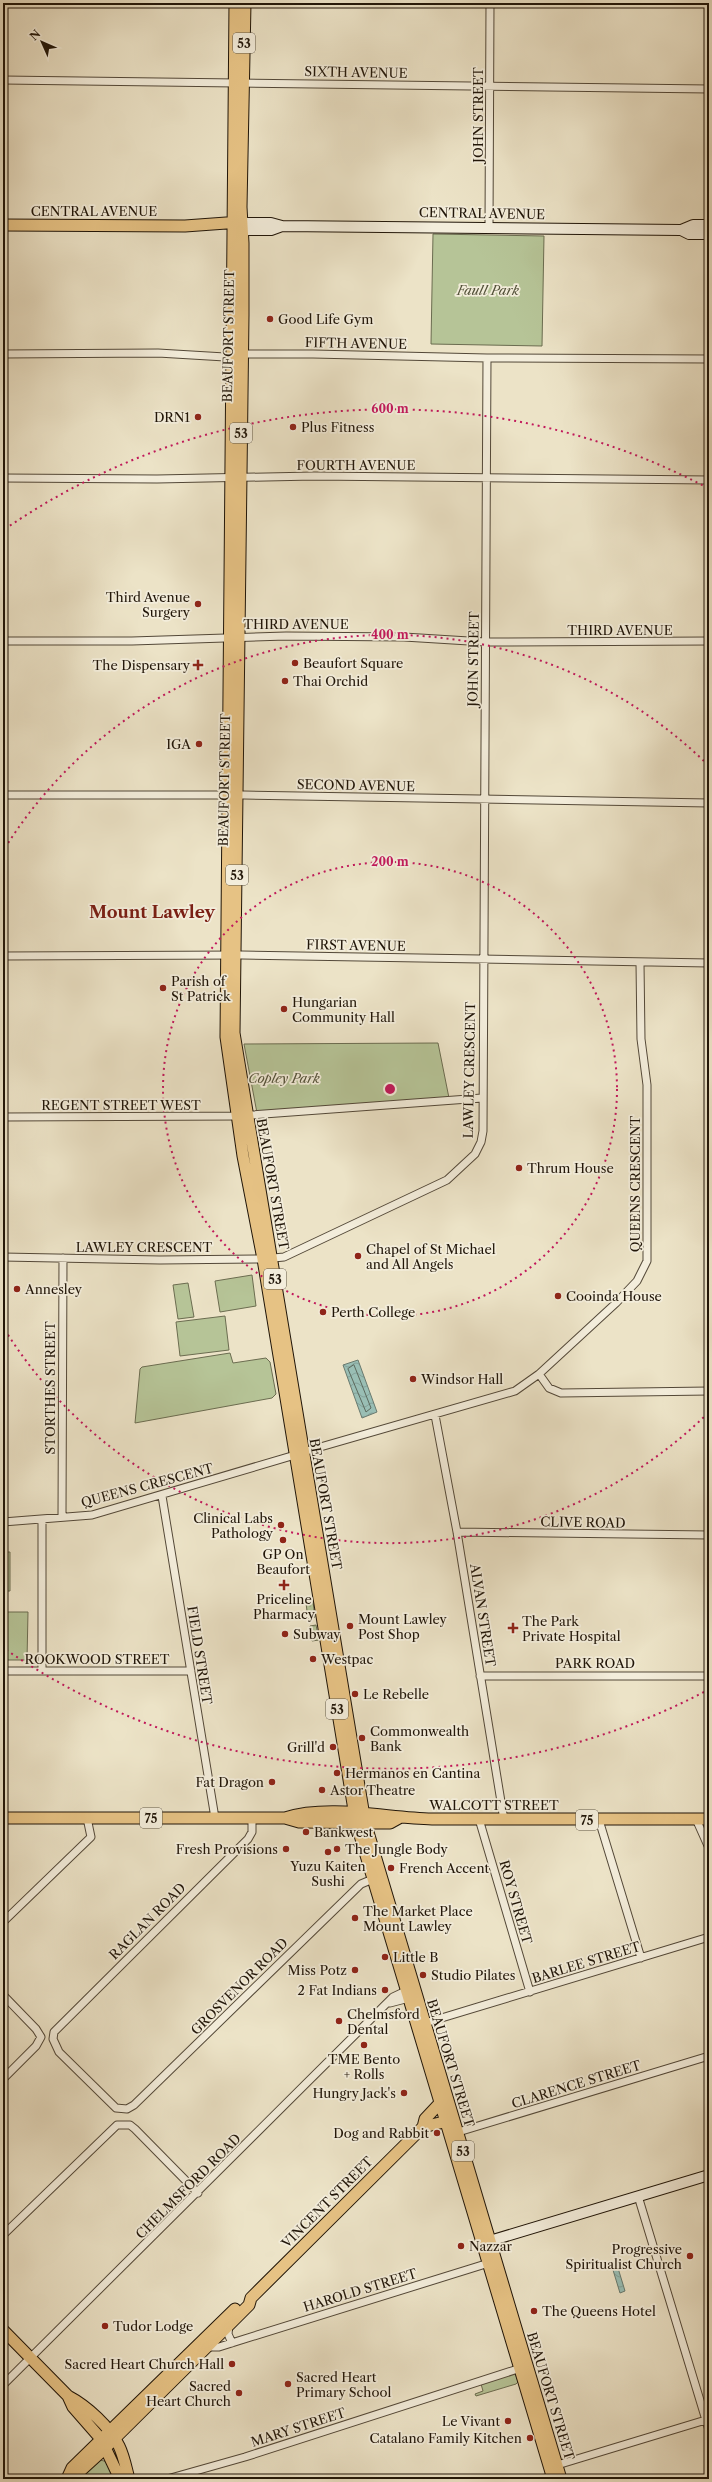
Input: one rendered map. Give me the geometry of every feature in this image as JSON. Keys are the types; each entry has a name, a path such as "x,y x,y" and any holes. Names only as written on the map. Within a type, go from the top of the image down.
{"main road":[{"name":"BEAUFORT STREET","path":"235,3 239,83"},
{"name":"BEAUFORT STREET","path":"245,3 239,83 234,794 230,955 226,1037 243,1116 243,1156 267,1259 360,1818 373,1880 412,1993 425,2023 449,2120 524,2367 554,2474"},
{"name":"CENTRAL AVENUE","path":"3,225 185,226 208,230 237,226 271,230 282,226 681,230 693,225 709,226"},
{"name":"CENTRAL AVENUE","path":"681,230 689,234 709,234"},
{"name":"BEAUFORT STREET","path":"267,1259 274,1274 299,1454"},
{"name":"WALCOTT STREET","path":"3,1818 284,1818 299,1814 360,1818 390,1823 399,1818 504,1820 709,1819"},
{"name":"BEAUFORT STREET","path":"360,1818 412,1993 440,2103 449,2120"},
{"name":"VINCENT STREET","path":"108,2439 249,2305 251,2298 423,2126 425,2119 440,2103"},
{"path":"423,2126 449,2120"},
{"path":"486,2242 709,2175"},
{"name":"VINCENT STREET","path":"67,2479 77,2474 108,2439 244,2299 251,2298"},
{"path":"3,2330 68,2396 73,2407 120,2448 129,2479"},
{"path":"108,2439 120,2479"}],"street":[{"name":"JOHN STREET","path":"490,3 490,227"},
{"name":"SIXTH AVENUE","path":"3,80 490,88 709,89"},
{"name":"FIFTH AVENUE","path":"3,354 158,352 237,356 314,354 487,358 709,360"},
{"name":"JOHN STREET","path":"483,959 487,358"},
{"name":"FOURTH AVENUE","path":"3,478 236,477 709,480"},
{"name":"THIRD AVENUE","path":"3,641 132,641 235,636 404,637 485,642 709,641"},
{"name":"SECOND AVENUE","path":"3,795 234,794 709,802"},
{"name":"FIRST AVENUE","path":"3,956 230,955 709,963"},
{"name":"LAWLEY CRESCENT","path":"3,1257 267,1259 284,1257 451,1177 467,1164 481,1142 483,959"},
{"name":"QUEENS CRESCENT","path":"3,1522 92,1515 162,1496 299,1454 504,1396 515,1391 539,1374 637,1282 647,1261 647,1085 641,1039 640,963"},
{"name":"REGENT STREET WEST","path":"3,1117 243,1116 482,1098"},
{"path":"274,1274 277,1264 284,1257"},
{"name":"STORTHES STREET","path":"62,1517 63,1258"},
{"path":"539,1374 549,1388 561,1393 709,1391"},
{"name":"ALVAN STREET","path":"435,1415 458,1532 504,1820"},
{"name":"FIELD STREET","path":"162,1496 215,1818"},
{"path":"42,1519 42,1671"},
{"name":"CLIVE ROAD","path":"458,1532 709,1535"},
{"name":"ROOKWOOD STREET","path":"3,1671 191,1671"},
{"name":"PARK ROAD","path":"480,1676 709,1676"},
{"path":"3,1922 91,1837 87,1818"},
{"name":"RAGLAN ROAD","path":"121,2110 113,2106 59,2052 53,2039 58,2025 248,1839 252,1832 252,1818"},
{"name":"ROY STREET","path":"479,1819 530,1992"},
{"path":"696,1819 708,1842"},
{"path":"599,1820 641,1958"},
{"name":"GROSVENOR ROAD","path":"121,2110 134,2105 361,1884 373,1880"},
{"name":"BARLEE STREET","path":"425,2023 709,1938"},
{"name":"CHELMSFORD ROAD","path":"3,2385 390,2003 412,1993"},
{"path":"3,1995 41,2036 36,2046 3,2079"},
{"name":"CLARENCE STREET","path":"454,2134 709,2056"},
{"path":"3,2235 111,2128 122,2124 135,2129 198,2193"},
{"path":"638,2196 708,2419 709,2430"},
{"name":"HAROLD STREET","path":"206,2347 232,2343 492,2262"},
{"path":"229,2325 228,2334 232,2343"},
{"name":"MARY STREET","path":"167,2479 471,2385 524,2367"},
{"path":"554,2474 708,2419"}],"green space":[{"name":"Faull Park","path":"433,234 544,236 542,346 431,344"},
{"name":"Copley Park","path":"438,1043 450,1103 257,1113 244,1044"},
{"path":"252,1275 256,1306 220,1312 215,1281"},
{"path":"188,1283 194,1317 178,1319 173,1285"},
{"path":"225,1316 229,1350 180,1356 176,1322"},
{"path":"230,1353 233,1363 266,1358 270,1362 276,1394 272,1398 135,1423 140,1369 142,1367"},
{"path":"3,1552 10,1552 10,1591 3,1591"},
{"path":"313,1602 315,1617 308,1619 306,1603"},
{"path":"3,1612 28,1612 27,1660 3,1660"},
{"path":"316,1625 319,1640 312,1641 310,1626"},
{"path":"515,2372 518,2382 516,2384 476,2396 475,2394 483,2391 481,2384"},
{"path":"100,2460 108,2462 116,2479 78,2479"}],"water":[{"path":"358,1360 377,1412 362,1418 343,1365"},
{"path":"618,2268 625,2291 620,2293 613,2270"}],"place":[{"name":"Good Life Gym","path":"270,319"},
{"name":"DRN1","path":"198,417"},
{"name":"Plus Fitness","path":"293,427"},
{"name":"Third Avenue Surgery","path":"198,604"},
{"name":"Beaufort Square","path":"295,663"},
{"name":"The Dispensary","path":"198,665"},
{"name":"Thai Orchid","path":"285,681"},
{"name":"IGA","path":"199,744"},
{"name":"Parish of St Patrick","path":"163,988"},
{"name":"Hungarian Community Hall","path":"284,1009"},
{"name":"Thrum House","path":"519,1168"},
{"name":"Chapel of St Michael and All Angels","path":"358,1256"},
{"name":"Annesley","path":"17,1289"},
{"name":"Cooinda House","path":"558,1296"},
{"name":"Perth College","path":"323,1312"},
{"name":"Windsor Hall","path":"413,1379"},
{"name":"Clinical Labs Pathology","path":"281,1525"},
{"name":"GP On Beaufort","path":"283,1540"},
{"name":"Priceline Pharmacy","path":"284,1585"},
{"name":"Mount Lawley Post Shop","path":"350,1626"},
{"name":"The Park Private Hospital","path":"513,1628"},
{"name":"Subway","path":"285,1634"},
{"name":"Westpac","path":"313,1659"},
{"name":"Le Rebelle","path":"355,1694"},
{"name":"Commonwealth Bank","path":"362,1738"},
{"name":"Grill'd","path":"333,1747"},
{"name":"Hermanos en Cantina","path":"337,1773"},
{"name":"Fat Dragon","path":"272,1782"},
{"name":"Astor Theatre","path":"322,1790"},
{"name":"Bankwest","path":"306,1832"},
{"name":"Fresh Provisions","path":"286,1849"},
{"name":"The Jungle Body","path":"337,1849"},
{"name":"Yuzu Kaiten Sushi","path":"328,1852"},
{"name":"French Accent","path":"391,1868"},
{"name":"The Market Place Mount Lawley","path":"355,1918"},
{"name":"Little B","path":"385,1957"},
{"name":"Miss Potz","path":"355,1970"},
{"name":"Studio Pilates","path":"423,1975"},
{"name":"2 Fat Indians","path":"385,1990"},
{"name":"Chelmsford Dental","path":"339,2021"},
{"name":"TME Bento + Rolls","path":"364,2045"},
{"name":"Hungry Jack's","path":"404,2093"},
{"name":"Dog and Rabbit","path":"437,2133"},
{"name":"Nazzar","path":"461,2246"},
{"name":"Progressive Spiritualist Church","path":"690,2256"},
{"name":"The Queens Hotel","path":"534,2311"},
{"name":"Tudor Lodge","path":"105,2326"},
{"name":"Sacred Heart Church Hall","path":"232,2364"},
{"name":"Sacred Heart Primary School","path":"288,2384"},
{"name":"Sacred Heart Church","path":"239,2393"},
{"name":"Le Vivant","path":"508,2421"},
{"name":"Catalano Family Kitchen","path":"530,2438"}],"district":[{"name":"Mount Lawley","path":"152,912"}]}
